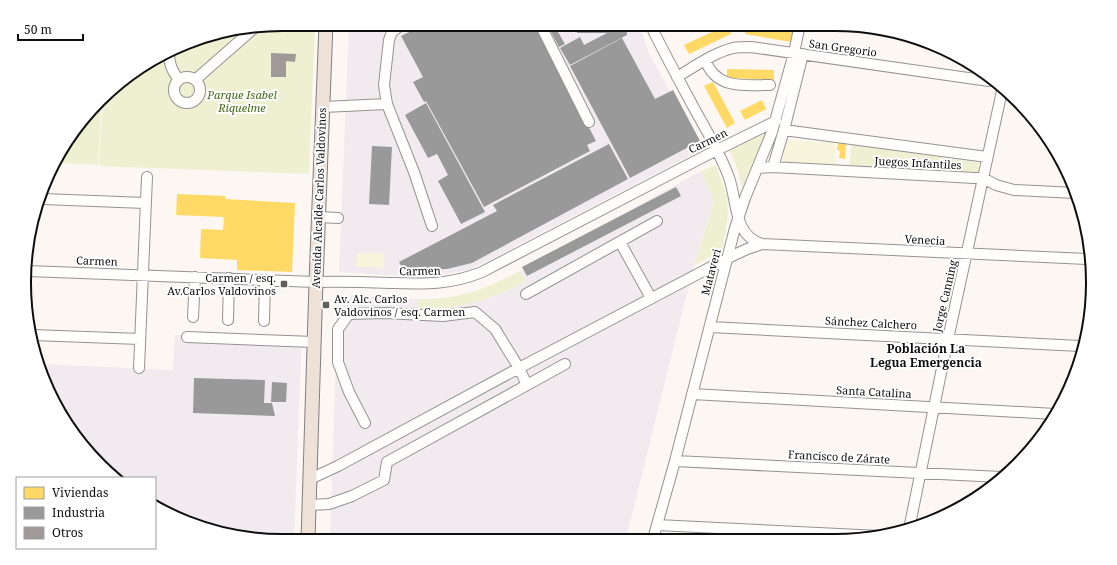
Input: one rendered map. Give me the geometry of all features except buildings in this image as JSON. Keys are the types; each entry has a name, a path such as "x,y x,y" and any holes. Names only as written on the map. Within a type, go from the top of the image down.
{"main road":[{"name":"Avenida Alcalde Carlos Valdovinos","path":"308,534 326,31"}],"street":[{"path":"393,31 389,40 384,85 387,104 414,172 432,226"},
{"path":"544,31 589,122"},
{"name":"Mataveri","path":"654,31 717,150 729,177 738,219 654,534"},
{"path":"773,167 784,130 799,54 800,31"},
{"path":"195,80 248,33"},
{"name":"San Gregorio","path":"677,77 705,60 724,51 734,48 752,47 984,80"},
{"path":"762,244 754,241 748,236 741,228 738,219 776,121 799,54"},
{"path":"169,58 173,71 179,80"},
{"path":"705,60 708,68 713,74 726,83 770,85"},
{"path":"187,77 195,80 200,87 199,95 194,101 185,103 178,99 174,89 179,80 187,77"},
{"name":"Jorge Canning","path":"911,522 920,473 1001,94"},
{"path":"323,107 387,104"},
{"name":"Carmen","path":"32,271 316,282 334,281 429,284 454,281 482,272 776,121"},
{"name":"Juegos Infantiles","path":"784,130 987,157"},
{"name":"Juegos Infantiles","path":"758,168 773,167 983,178 996,186 1014,190 1069,192"},
{"path":"139,368 146,177"},
{"path":"45,199 145,203"},
{"path":"319,217 338,218"},
{"path":"526,294 657,221"},
{"path":"620,242 652,298"},
{"name":"Venecia","path":"310,479 334,468 518,368 728,258 762,244 1085,260"},
{"path":"194,316 195,277"},
{"path":"228,320 229,278"},
{"path":"264,321 266,280"},
{"path":"365,423 349,392 338,362 338,329 349,314 385,313 443,316 475,312 495,329 527,385"},
{"name":"Sánchez Calchero","path":"710,327 1078,346"},
{"path":"37,336 140,339"},
{"path":"187,337 314,342"},
{"path":"309,505 329,504 352,496 384,480 387,462 565,364"},
{"name":"Santa Catalina","path":"692,394 1049,414"},
{"name":"Francisco de Zárate","path":"675,461 994,477"},
{"path":"657,525 836,534"}],"shaded area":[{"path":"349,31 641,31 649,53 701,150 468,270 441,275 416,277 339,272"},
{"path":"785,140 836,143 834,167 783,164"},
{"path":"701,171 714,200 694,265 627,534 330,534 338,295 418,299 418,310 439,310 483,300 507,291 526,281 520,271"},
{"path":"357,253 384,253 384,268 356,267"},
{"path":"175,335 302,335 294,534 250,532 202,521 171,508 156,499 156,477 123,477 93,448 73,422 57,394 44,364 173,370"}],"green space":[{"name":"Parque Isabel Riquelme","path":"315,31 309,174 99,166 102,113 104,106 129,83 143,73 186,50 217,40 250,33"},
{"path":"102,108 101,113 98,165 61,163 83,129"},
{"path":"767,131 742,188 738,170 729,149"},
{"path":"852,144 979,163 978,175 849,167"},
{"path":"716,165 727,197 728,215 722,251 694,265 714,201 701,171"},
{"path":"520,271 526,281 501,293 474,303 460,306 432,310 418,310 418,299 445,298 472,292 489,286"}],"place":[{"name":"Carmen / esq. Av.Carlos Valdovinos","path":"284,284"},
{"name":"Av. Alc. Carlos Valdovinos / esq. Carmen","path":"326,305"}],"district":[{"name":"Población La Legua Emergencia","path":"926,356"}]}
